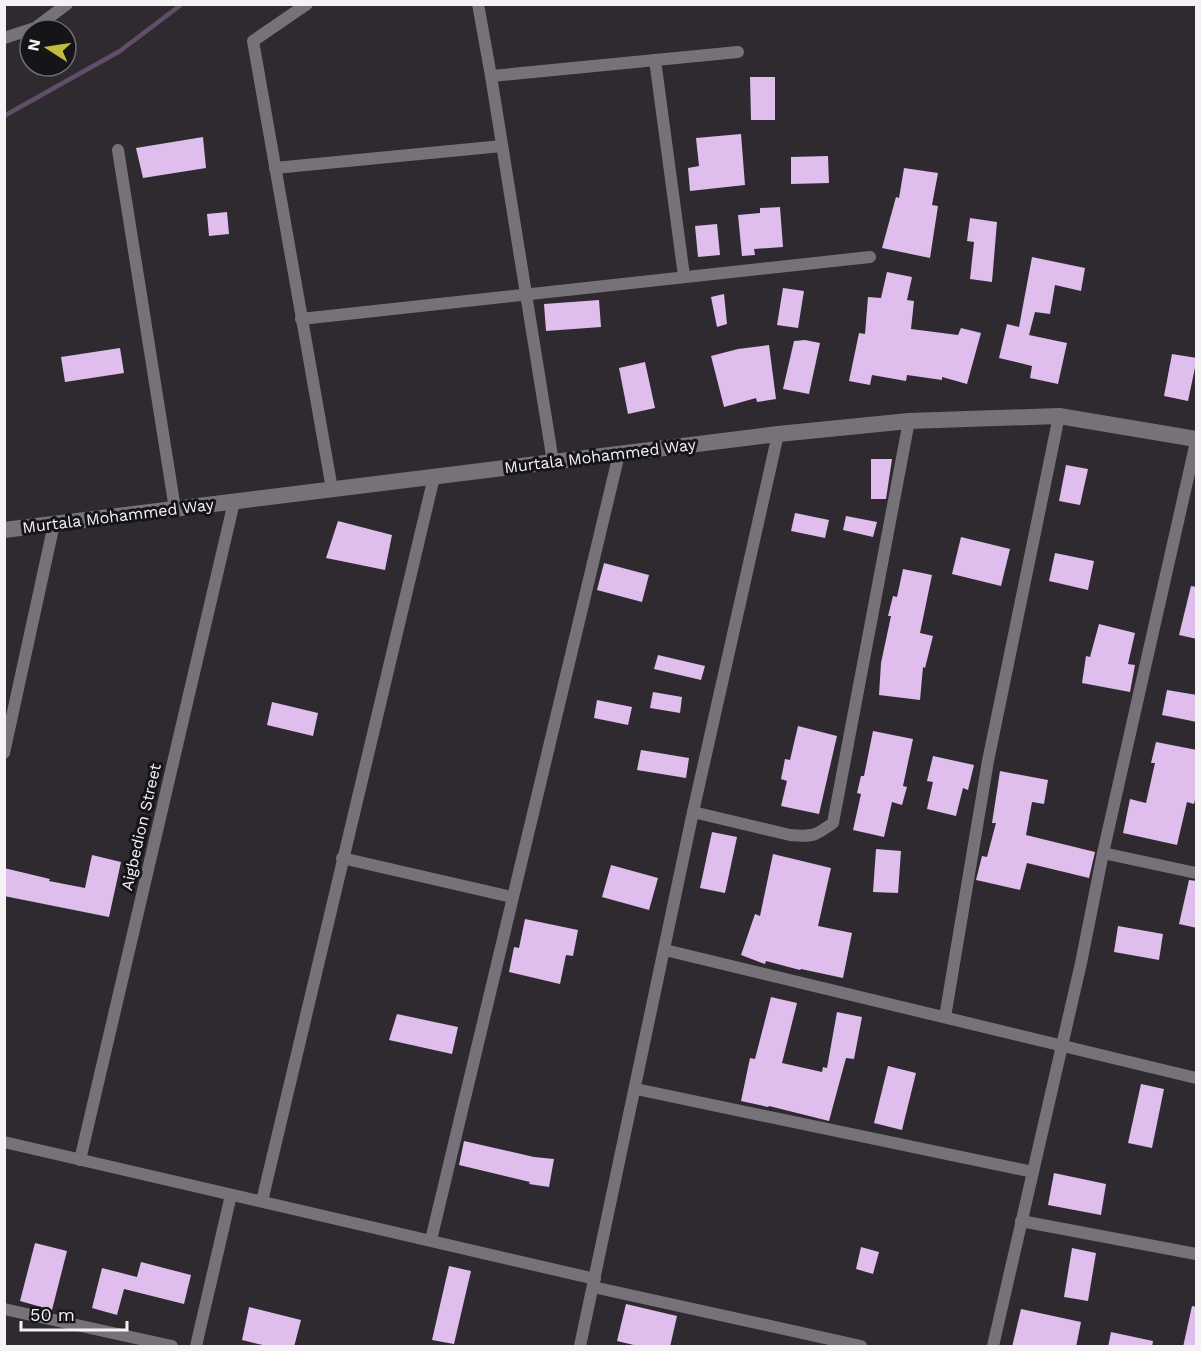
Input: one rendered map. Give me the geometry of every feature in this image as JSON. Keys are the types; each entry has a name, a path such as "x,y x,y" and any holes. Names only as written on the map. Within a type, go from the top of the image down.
{"street":[{"path":"4,38 35,28 67,4"},
{"path":"307,4 253,40 332,489"},
{"path":"478,4 553,462"},
{"path":"491,76 738,52"},
{"path":"655,60 684,276"},
{"path":"275,168 502,146"},
{"path":"118,150 175,509"},
{"path":"301,319 870,257"},
{"path":"945,1017 988,761 1059,416"},
{"name":"Murtala Mohammed Way","path":"4,530 778,434 909,421 1059,416 1197,441"},
{"path":"693,812 790,835 815,835 833,823 909,421"},
{"path":"580,1347 693,812 778,434"},
{"path":"993,1347 1197,441"},
{"path":"431,1240 619,454"},
{"path":"262,1201 434,477"},
{"name":"Aigbedion Street","path":"80,1160 234,502"},
{"path":"4,753 54,524"},
{"path":"1103,853 1197,873"},
{"path":"342,858 512,897"},
{"path":"665,950 1197,1078"},
{"path":"636,1089 1033,1172"},
{"path":"4,1142 431,1240 594,1283 861,1347"},
{"path":"196,1347 231,1195"},
{"path":"1021,1221 1197,1254"},
{"path":"4,1310 172,1347"}],"building":[{"path":"750,77 775,77 775,120 751,120"},
{"path":"741,134 745,185 690,191 688,168 699,166 696,138"},
{"path":"203,137 206,168 143,178 136,148"},
{"path":"828,156 829,183 791,184 791,157"},
{"path":"904,168 938,173 932,205 938,206 930,258 882,248 896,197 899,198"},
{"path":"780,207 783,247 754,249 755,255 742,256 738,215 760,213 760,208"},
{"path":"227,212 229,234 209,236 207,214"},
{"path":"970,218 997,222 992,282 970,279 974,242 967,241"},
{"path":"717,224 720,255 698,257 695,226"},
{"path":"1032,257 1085,268 1081,291 1055,285 1050,314 1035,312 1029,335 1067,343 1058,384 1030,378 1032,366 999,358 1007,324 1019,327"},
{"path":"887,272 912,277 907,300 914,301 911,329 958,335 961,328 981,333 967,384 942,377 942,380 907,375 906,381 872,375 870,385 849,381 859,333 865,334 868,297 881,298"},
{"path":"783,288 804,291 798,328 777,325"},
{"path":"724,294 727,324 717,327 711,297"},
{"path":"599,300 601,327 546,331 544,304"},
{"path":"805,340 820,343 809,394 783,389 794,341"},
{"path":"769,345 776,399 757,402 756,398 724,407 711,356 738,349"},
{"path":"120,348 124,373 65,382 61,357"},
{"path":"1172,354 1197,358 1188,401 1164,396"},
{"path":"645,362 655,408 628,414 619,368"},
{"path":"871,459 892,459 886,499 871,499"},
{"path":"1066,465 1088,469 1080,505 1059,501"},
{"path":"795,513 829,520 825,538 791,531"},
{"path":"846,516 877,522 873,537 843,530"},
{"path":"338,521 392,535 385,570 326,558"},
{"path":"961,537 1010,549 1001,586 952,574"},
{"path":"1055,553 1094,561 1088,590 1049,581"},
{"path":"604,563 649,575 642,602 597,590"},
{"path":"903,569 932,575 920,633 933,636 925,668 923,667 920,700 879,695 881,663 891,616 888,616 893,596 897,597"},
{"path":"1191,586 1197,587 1197,639 1179,635"},
{"path":"1099,624 1135,633 1128,664 1135,665 1130,692 1082,683 1086,656 1090,657"},
{"path":"658,655 705,666 701,680 654,669"},
{"path":"1167,690 1197,695 1197,722 1162,715"},
{"path":"653,692 682,697 680,713 650,708"},
{"path":"597,700 632,707 628,725 594,718"},
{"path":"272,702 318,713 313,736 267,725"},
{"path":"798,726 837,736 819,814 781,806 787,781 781,779 785,759 790,760"},
{"path":"873,731 913,739 903,786 907,787 902,805 892,802 884,837 853,830 861,794 857,793 861,776 864,776"},
{"path":"1156,742 1197,750 1197,790 1194,804 1187,802 1177,845 1123,833 1130,799 1146,803 1155,763 1151,763"},
{"path":"641,750 689,758 686,778 637,770"},
{"path":"933,756 974,765 968,790 963,788 956,816 927,809 933,782 927,781"},
{"path":"1000,771 1048,780 1044,804 1032,802 1026,835 1095,852 1089,878 1027,863 1020,890 976,880 982,856 987,857 996,823 992,823"},
{"path":"712,832 737,837 725,893 700,888"},
{"path":"876,849 901,851 898,893 873,892"},
{"path":"773,854 831,868 818,926 852,933 843,978 766,961 765,964 741,955 755,914 760,916"},
{"path":"92,855 121,862 109,917 4,896 4,868 50,879 49,881 85,888"},
{"path":"611,865 658,878 649,910 602,897"},
{"path":"1189,880 1197,881 1197,928 1179,924"},
{"path":"525,919 578,930 573,956 566,955 560,984 509,972 514,947 519,948"},
{"path":"1118,926 1163,934 1159,960 1114,952"},
{"path":"771,997 797,1003 782,1063 822,1072 823,1067 827,1068 837,1012 862,1017 854,1059 846,1058 829,1121 741,1101 750,1058 755,1059"},
{"path":"397,1014 458,1027 452,1054 389,1040"},
{"path":"888,1066 916,1073 902,1130 874,1123"},
{"path":"1141,1084 1164,1089 1152,1148 1128,1143"},
{"path":"464,1141 534,1157 554,1159 549,1187 529,1184 530,1182 459,1165"},
{"path":"1054,1173 1106,1184 1101,1215 1048,1205"},
{"path":"35,1243 67,1251 52,1310 20,1301"},
{"path":"861,1247 879,1252 873,1274 856,1269"},
{"path":"1072,1248 1096,1253 1088,1301 1064,1297"},
{"path":"141,1262 191,1275 184,1304 124,1289 117,1315 92,1308 102,1268 137,1277"},
{"path":"449,1266 471,1271 454,1344 432,1340"},
{"path":"626,1304 677,1316 670,1347 642,1347 617,1341"},
{"path":"1192,1306 1197,1307 1197,1347 1183,1347"},
{"path":"249,1307 301,1320 294,1347 271,1347 242,1340"},
{"path":"1021,1309 1081,1322 1076,1347 1012,1347"},
{"path":"1111,1332 1153,1341 1152,1347 1108,1347"}],"waterway":[{"path":"4,116 120,51 182,4"}]}
